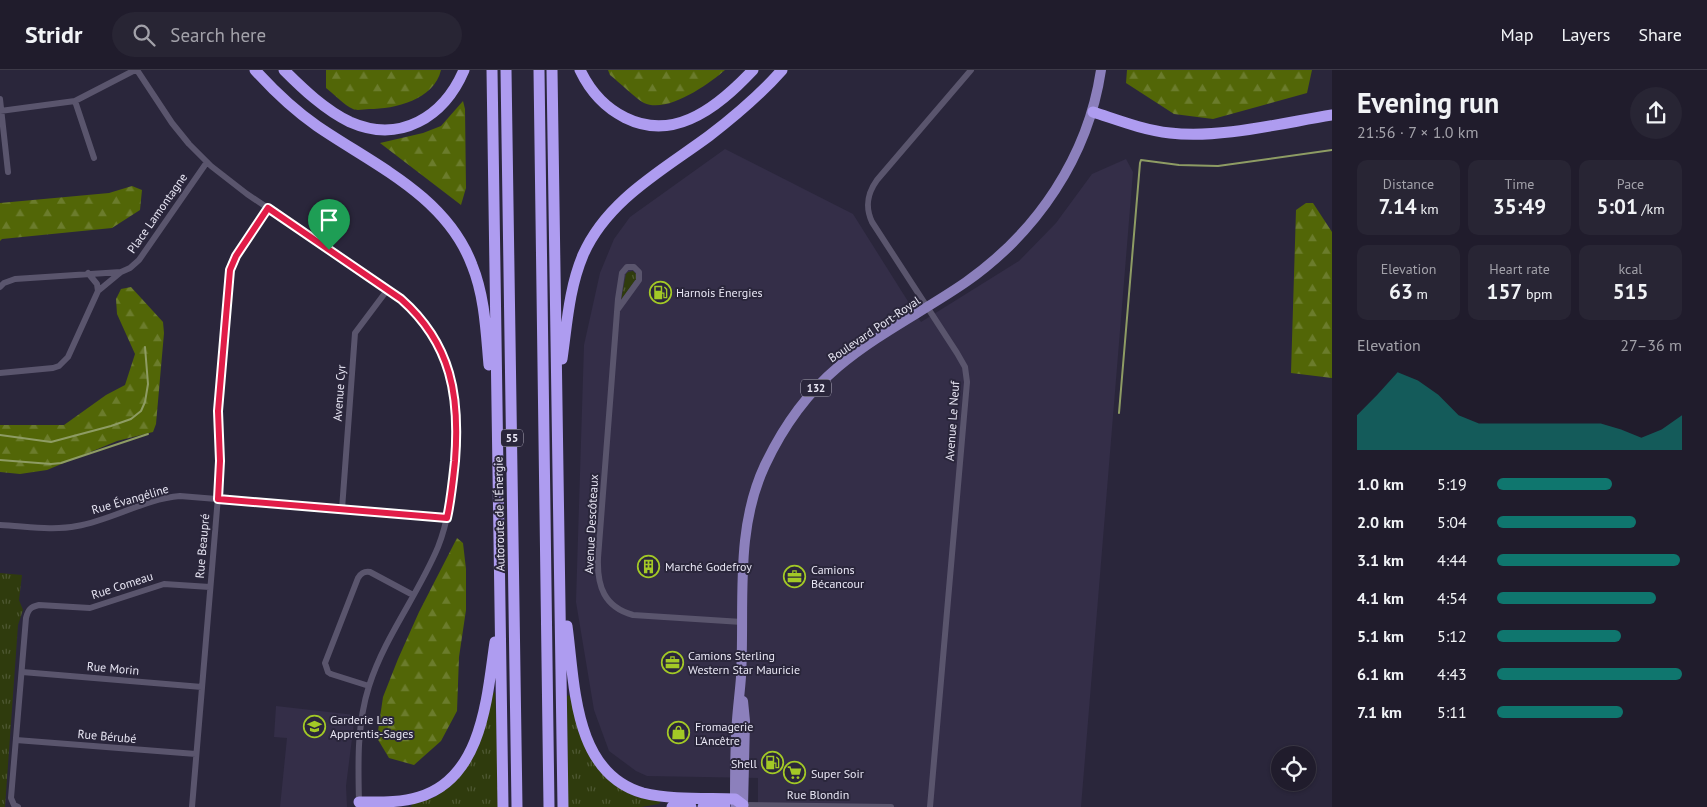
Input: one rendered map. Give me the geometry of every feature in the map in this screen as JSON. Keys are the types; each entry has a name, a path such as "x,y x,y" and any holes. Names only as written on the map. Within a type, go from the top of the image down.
{"highway":[{"path":"255,70 301,115 422,197 440,213 457,235 472,265 481,298 497,443"},
{"path":"284,70 342,118 364,126 385,129 412,124 435,111 453,92 464,70"},
{"path":"492,70 503,807"},
{"name":"Autoroute de l'Énergie","path":"506,70 517,807"},
{"path":"538,70 549,807"},
{"path":"552,70 563,807"},
{"path":"580,70 593,93 609,109 642,124 659,125 681,123 701,114 726,96 753,70"},
{"path":"557,391 574,282 586,249 602,224 623,200 733,117 755,98 782,70"},
{"path":"1092,112 1156,131 1196,135 1227,132 1332,115"},
{"path":"560,569 578,713 588,742 602,764 620,782 645,793 739,805"},
{"path":"359,802 397,801 420,797 444,785 460,768 473,745 485,707 500,606"},
{"path":"672,807 691,807"},
{"path":"703,807 725,807"}],"main road":[{"name":"Boulevard Port-Royal","path":"739,805 745,722 741,678 744,547 750,508 763,470 782,433 802,403 833,371 861,350 986,267 1028,226 1063,178 1080,145 1092,112 1101,70"}],"street":[{"path":"1,111 75,101 136,70 172,123 207,162 232,184 388,289 407,305 426,326 439,348 451,378 457,425 447,518 437,549 386,643 369,686 358,734 359,802"},
{"name":"Avenue Le Neuf","path":"930,807 967,382 965,367 874,226 868,212 868,199 873,186 880,177 971,70"},
{"path":"0,99 8,172"},
{"path":"75,101 94,158"},
{"name":"Place Lamontagne","path":"0,373 53,368 64,363 98,290 139,260 207,162"},
{"name":"Rue Beaupré","path":"192,807 218,499 220,461 218,411 230,270 236,256 268,208"},
{"name":"Avenue Descôteaux","path":"618,309 639,279 639,272 634,267 629,266 623,271 618,299 598,558 598,578 601,589 613,605 633,615 742,622"},
{"path":"0,286 15,279 121,272"},
{"path":"88,273 97,284 98,290"},
{"name":"Avenue Cyr","path":"342,509 355,333 388,289"},
{"name":"Rue Évangéline","path":"0,524 55,529 78,526 171,497 218,499 447,518"},
{"path":"369,686 331,674 325,662 358,578 365,571 370,572 413,595"},
{"name":"Rue Comeau","path":"16,806 10,798 28,611 38,605 90,608 164,584 210,587"},
{"name":"Rue Morin","path":"22,672 202,687"},
{"name":"Rue Bérubé","path":"16,740 196,754"},
{"name":"Rue Blondin","path":"739,805 892,807"}],"shaded area":[{"path":"725,149 853,214 921,322 1019,261 1056,223 1092,174 1126,159 1133,172 1081,807 758,807 758,778 647,776 636,771 609,751 594,710 576,602 584,345 600,273 614,239 630,217"},
{"path":"276,706 355,715 346,786 347,807 280,807 287,738 274,737"}],"green space":[{"path":"326,70 441,70 437,80 430,89 412,101 379,109 359,110 346,105 326,88"},
{"path":"608,70 725,70 709,83 687,96 676,101 653,105 644,103 636,98 610,75"},
{"path":"1127,70 1312,70 1307,93 1213,119 1174,114 1126,83"},
{"path":"463,101 465,109 466,188 461,205 380,143 423,133 441,126"},
{"path":"132,186 142,190 140,210 112,228 2,239 0,241 0,203 109,193"},
{"path":"1306,203 1313,203 1332,232 1332,378 1291,373 1296,210"},
{"path":"633,271 636,274 636,279 621,300 626,274"},
{"path":"131,287 163,322 164,333 156,424 153,432 117,441 47,470 20,474 0,472 0,425 64,425 106,395 125,385 135,354 117,314 116,299 121,289"},
{"path":"457,538 463,543 466,569 466,610 459,657 457,711 441,741 414,765 389,758 377,738 383,697 419,612"},
{"path":"0,573 22,575 19,600 23,610 18,625 5,807 0,807"},
{"path":"495,692 499,807 411,807 412,804 435,797 452,783 492,694"},
{"path":"569,695 603,770 661,801 659,804 641,807 568,807 567,696"}],"waterway":[{"path":"1119,413 1141,160 1179,165 1218,166 1332,150"},
{"path":"0,435 51,442 131,419 141,411 145,402 148,384 145,347"},
{"path":"0,460 61,463 148,434"}],"place":[{"name":"Harnois Énergies","path":"660,292"},
{"name":"Marché Godefroy","path":"649,566"},
{"name":"Camions Bécancour","path":"795,576"},
{"name":"Camions Sterling Western Star Mauricie","path":"672,662"},
{"name":"Garderie Les Apprentis-Sages","path":"314,726"},
{"name":"Fromagerie L'Ancêtre","path":"679,733"},
{"name":"Shell","path":"773,763"},
{"name":"Super Soir","path":"795,773"}],"route":[{"path":"268,208 329,250 401,299 417,314 437,343 451,378 456,407 456,449 447,518 218,499 220,473 218,411 231,264 268,208"}]}
